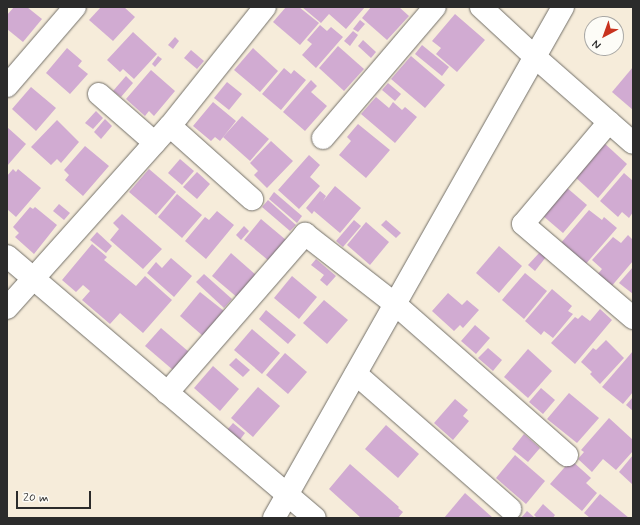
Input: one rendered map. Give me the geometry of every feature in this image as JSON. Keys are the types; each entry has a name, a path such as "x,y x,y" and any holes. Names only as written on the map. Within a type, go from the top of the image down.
{"street":[{"path":"7,86 75,7"},
{"path":"7,308 170,126 265,7"},
{"path":"323,138 435,7"},
{"path":"480,7 534,57 633,143"},
{"path":"274,518 563,7"},
{"path":"98,94 155,143"},
{"path":"610,122 523,224 633,318"},
{"path":"170,126 252,199"},
{"path":"167,392 305,234 395,304 567,455"},
{"path":"7,256 288,494 314,518"},
{"path":"356,374 510,509"}],"building":[{"path":"14,7 27,7 42,19 23,42 7,29 7,15"},
{"path":"101,7 124,7 135,17 113,41 89,20"},
{"path":"286,7 299,7 319,23 300,45 273,22"},
{"path":"302,7 365,7 346,29 329,14 321,23"},
{"path":"371,7 399,7 409,16 387,40 362,18"},
{"path":"455,14 485,40 457,72 436,54 441,48 432,41"},
{"path":"360,20 365,24 358,32 353,29"},
{"path":"320,25 327,31 331,27 343,37 316,68 302,55 312,44 307,40"},
{"path":"353,31 358,35 350,46 344,41"},
{"path":"133,32 157,54 134,79 123,69 120,72 107,60"},
{"path":"175,37 179,41 173,49 168,45"},
{"path":"363,40 376,52 371,58 358,46"},
{"path":"422,45 449,67 442,76 415,54"},
{"path":"338,46 364,69 344,91 319,68"},
{"path":"67,48 82,61 78,66 88,74 70,94 46,73"},
{"path":"253,48 278,71 260,92 234,70"},
{"path":"191,50 204,61 197,69 184,58"},
{"path":"158,56 162,59 155,67 152,64"},
{"path":"411,56 445,85 425,108 391,79"},
{"path":"633,67 633,110 612,92"},
{"path":"284,68 291,74 294,70 306,80 281,110 262,94"},
{"path":"151,70 175,91 154,116 149,111 145,116 126,99"},
{"path":"126,76 133,83 121,97 113,91"},
{"path":"311,80 317,86 311,92 327,106 305,131 283,112"},
{"path":"227,82 242,94 229,110 214,98"},
{"path":"388,83 401,94 395,101 382,90"},
{"path":"31,87 56,108 36,131 12,109"},
{"path":"376,97 389,108 393,102 402,110 405,107 417,117 395,143 361,114"},
{"path":"213,102 236,121 220,141 215,137 211,141 193,126"},
{"path":"96,111 103,118 93,129 85,123"},
{"path":"242,116 269,139 250,161 223,137"},
{"path":"105,119 112,126 101,139 94,132"},
{"path":"57,120 79,142 61,163 57,159 51,165 31,147"},
{"path":"358,124 390,150 366,178 339,155 351,141 347,137"},
{"path":"7,127 26,144 7,166"},
{"path":"271,141 293,161 267,188 254,175 258,171 250,163"},
{"path":"603,142 627,164 598,198 574,176"},
{"path":"85,146 109,166 83,196 65,180 69,175 64,170"},
{"path":"309,155 320,165 310,177 320,186 299,209 278,190"},
{"path":"180,159 194,171 182,185 168,173"},
{"path":"13,169 16,172 18,169 41,188 16,217 7,209 7,176"},
{"path":"149,169 176,192 156,215 129,192"},
{"path":"197,172 210,184 197,199 183,187"},
{"path":"624,173 633,181 633,212 629,218 622,212 618,217 600,201"},
{"path":"335,186 361,208 340,233 314,211 312,214 306,208 320,191 326,196 323,201"},
{"path":"566,187 587,205 563,233 542,215"},
{"path":"274,192 302,216 297,223 269,199"},
{"path":"177,194 202,215 182,238 158,217"},
{"path":"268,200 296,225 290,231 262,207"},
{"path":"59,204 70,213 64,220 53,211"},
{"path":"30,207 33,209 35,207 57,225 34,254 15,237 19,233 13,227"},
{"path":"589,210 602,220 604,217 617,228 584,266 560,244"},
{"path":"217,211 234,225 206,259 185,241 205,217 209,220"},
{"path":"122,214 162,249 143,269 110,240 119,229 113,223"},
{"path":"261,219 286,240 269,261 244,240"},
{"path":"354,220 361,226 343,247 336,241"},
{"path":"386,220 401,233 396,238 381,225"},
{"path":"366,222 389,242 370,265 347,245"},
{"path":"244,226 249,231 241,240 236,235"},
{"path":"97,232 112,246 106,253 90,240"},
{"path":"628,235 633,240 633,261 610,288 596,276 602,269 592,260 613,237 621,243"},
{"path":"92,244 107,257 104,260 136,286 145,276 172,300 143,333 120,313 110,324 82,300 90,291 83,285 76,292 62,280"},
{"path":"499,246 522,266 499,293 476,273"},
{"path":"540,252 546,257 535,271 528,265"},
{"path":"231,253 257,276 238,298 212,276"},
{"path":"171,258 192,276 174,297 147,273 156,262 162,268"},
{"path":"316,259 336,276 327,286 320,280 324,275 311,265"},
{"path":"633,267 633,294 619,283"},
{"path":"525,273 547,291 524,319 502,300"},
{"path":"204,274 232,299 224,308 196,282"},
{"path":"292,276 317,297 299,319 274,298"},
{"path":"552,289 572,306 568,311 573,314 553,338 544,331 541,335 525,321"},
{"path":"200,292 224,311 203,336 180,316"},
{"path":"448,293 462,305 467,300 479,310 463,328 460,325 454,331 432,311"},
{"path":"324,300 348,320 327,344 303,323"},
{"path":"600,309 612,320 575,364 551,343 575,317 578,319 582,315 590,321"},
{"path":"266,310 296,335 288,344 259,319"},
{"path":"475,325 490,338 476,354 461,341"},
{"path":"161,328 189,352 173,370 145,346"},
{"path":"252,329 280,353 262,374 234,350"},
{"path":"606,340 624,358 600,384 590,374 592,372 581,362 593,348 596,350"},
{"path":"488,348 502,360 493,371 478,358"},
{"path":"528,349 552,371 528,398 504,377"},
{"path":"633,351 633,392 623,404 602,387"},
{"path":"285,353 307,372 288,394 266,375"},
{"path":"236,358 250,370 243,377 229,365"},
{"path":"213,366 239,389 220,411 194,388"},
{"path":"258,387 280,406 253,437 231,418"},
{"path":"541,388 555,400 543,414 529,402"},
{"path":"569,393 599,418 577,443 547,419"},
{"path":"633,397 633,411 626,405"},
{"path":"455,399 468,410 463,416 469,421 453,440 434,423"},
{"path":"609,418 633,440 633,451 616,470 603,459 592,472 578,459 584,452 581,450"},
{"path":"233,423 245,433 239,441 227,430"},
{"path":"386,425 419,454 398,478 365,449"},
{"path":"524,434 540,448 528,462 512,449"},
{"path":"515,455 545,481 526,504 496,478"},
{"path":"633,455 633,485 619,472"},
{"path":"571,460 591,478 586,483 597,493 582,511 550,484"},
{"path":"350,464 399,507 398,508 403,512 398,518 361,518 329,489"},
{"path":"465,493 493,518 444,518"},
{"path":"600,494 629,518 590,518 584,513"},
{"path":"543,504 555,515 553,518 537,518 534,515"},
{"path":"527,511 535,518 521,518"}]}
